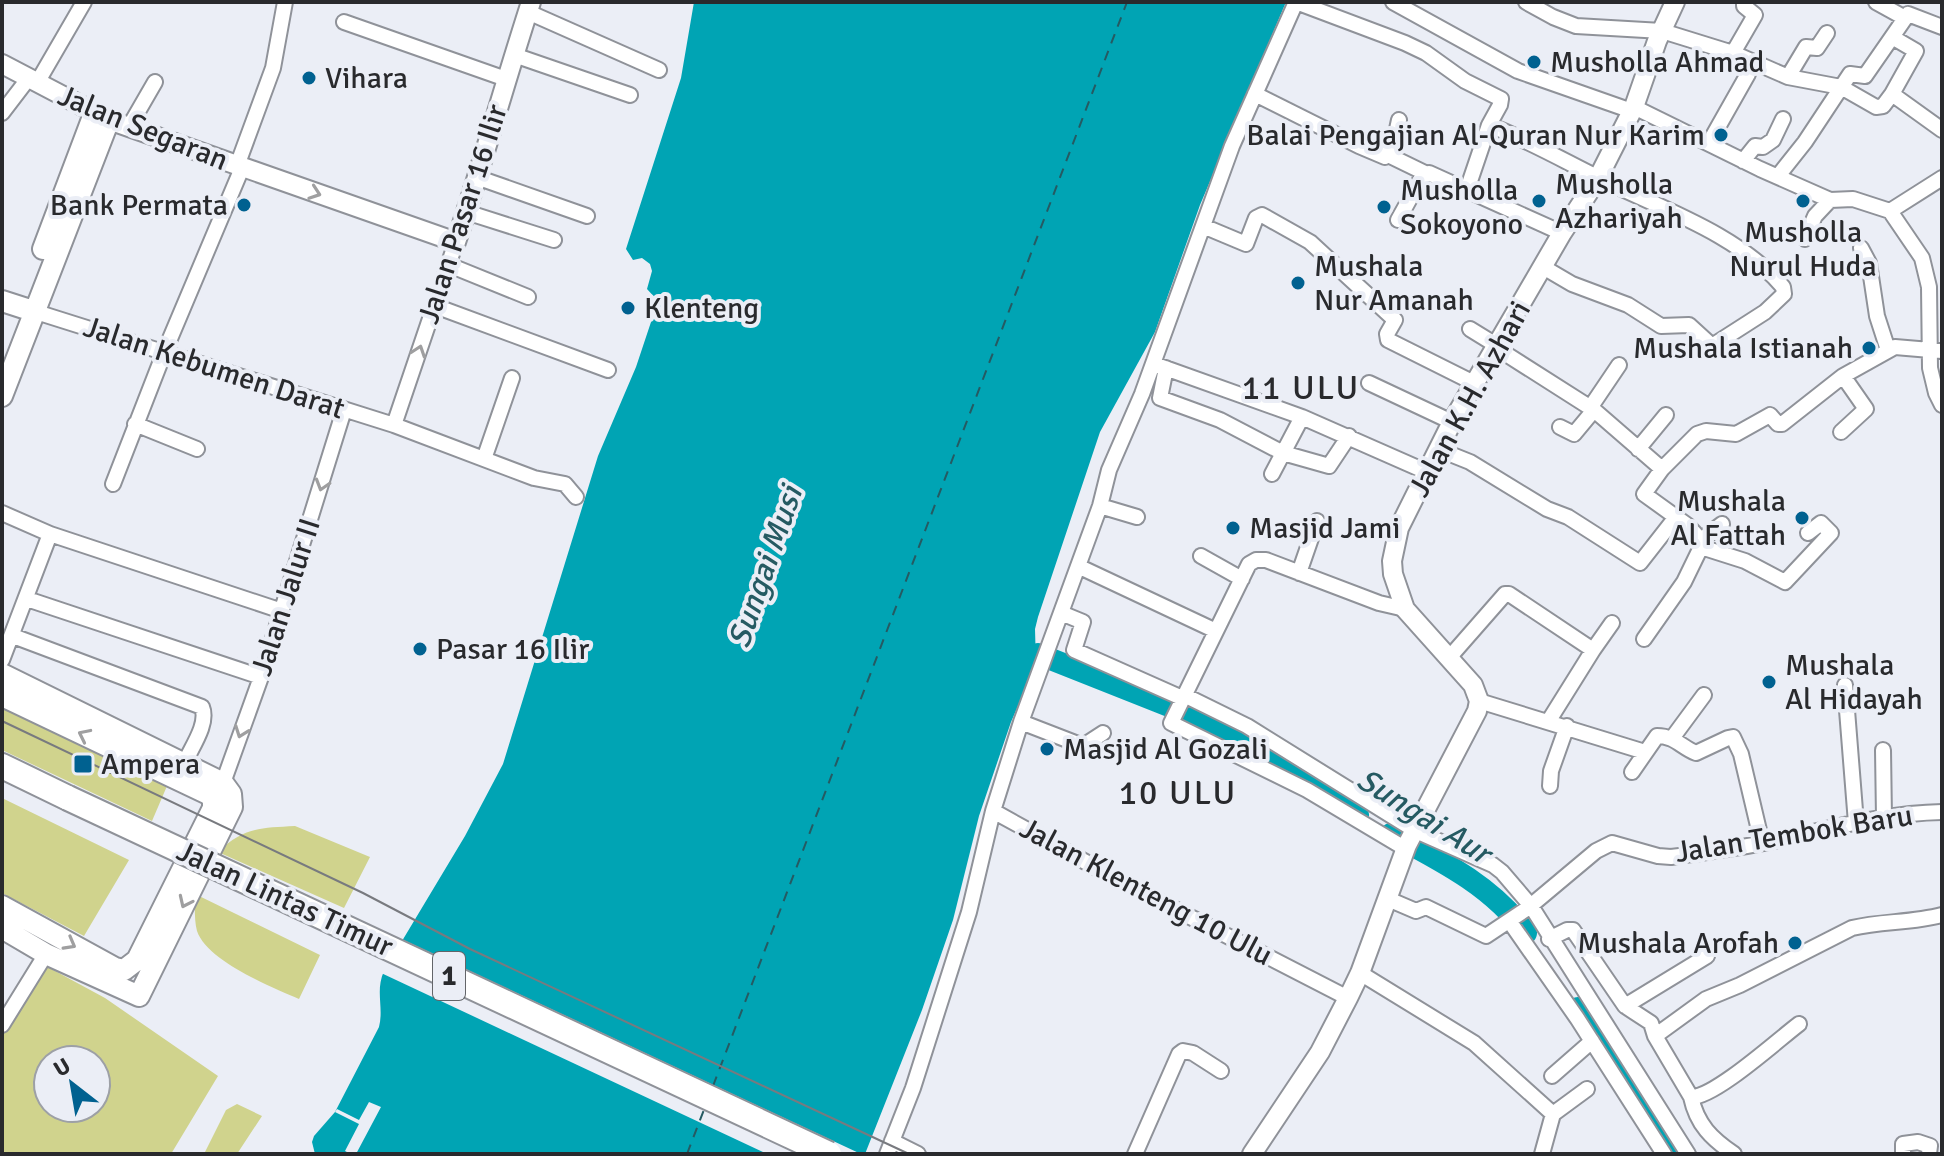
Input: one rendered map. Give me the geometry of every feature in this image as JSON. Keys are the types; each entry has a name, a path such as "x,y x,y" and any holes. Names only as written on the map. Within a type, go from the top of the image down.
{"highway":[{"name":"Jalan Lintas Timur","path":"2,766 65,804 798,1154"},
{"name":"Jalan Lintas Timur","path":"2,782 65,804 829,1154"}],"main road":[{"path":"2,355 19,306 55,238 102,117"},
{"path":"2,396 19,306"},
{"path":"2,674 223,783 231,794 232,807 139,996 46,954 2,928"},
{"path":"2,696 208,794 213,799 213,808 137,960 127,969 115,968 2,906"}],"street":[{"path":"2,113 33,81 84,2"},
{"path":"113,484 239,167 273,68 285,2"},
{"path":"993,811 1021,722 1100,506 1109,470 1160,366 1203,226 1232,146 1296,2 1405,43 1426,53 1465,81 1501,99 1467,190"},
{"path":"1393,2 1518,71 1633,109 1830,200 1853,199 1890,211 1922,258 1929,287 1929,332 1936,393 1942,405"},
{"path":"1526,2 1576,26 1662,31 1733,53 1788,77 1841,87 1876,107 1883,106 1892,94 1916,51 1892,37"},
{"name":"Jalan K.H. Azhari","path":"1479,701 1473,685 1405,609 1396,589 1392,561 1399,528 1474,383 1598,178 1633,109 1675,2"},
{"path":"1733,53 1755,15 1744,6 1744,2"},
{"path":"1876,2 1905,18"},
{"path":"530,7 659,70"},
{"name":"Jalan Pasar 16 Ilir","path":"394,425 479,178 506,79 530,7"},
{"path":"1778,176 1805,142 1850,74 1865,76 1908,14 1942,27"},
{"path":"344,22 506,79"},
{"path":"1788,77 1806,47 1817,48 1827,33"},
{"path":"514,55 630,95"},
{"name":"Jalan Segaran","path":"2,64 102,117 456,242"},
{"path":"1709,143 1748,74"},
{"path":"129,127 155,82"},
{"path":"1255,94 1381,156 1388,155 1562,233"},
{"path":"1892,94 1942,130"},
{"path":"1743,161 1755,146 1763,147 1773,140 1783,119"},
{"path":"1388,155 1399,120"},
{"path":"1489,125 1531,142 1742,251 1783,287 1784,294 1737,333 1715,346 1689,325 1661,326 1628,305 1572,284 1543,267"},
{"path":"1398,220 1425,173"},
{"path":"479,178 587,216"},
{"path":"1890,211 1942,178"},
{"path":"1805,239 1815,216 1830,200"},
{"path":"466,212 554,240"},
{"path":"1203,226 1246,244 1256,218 1262,215 1310,242 1395,320 1387,334 1388,340 1474,383"},
{"path":"1861,248 1869,263 1877,316 1888,350"},
{"path":"449,265 528,297"},
{"name":"Jalan Kebumen Darat","path":"19,306 394,425 534,478 565,484 576,497"},
{"path":"435,306 608,370"},
{"path":"1470,329 1592,409 1662,469"},
{"path":"1808,533 1821,523 1831,533 1785,582 1781,582 1745,561 1701,543 1676,517 1644,494 1662,469 1701,432 1736,434 1770,415 1782,424 1843,376 1888,350 1902,347 1933,351"},
{"path":"1560,427 1574,434 1619,365"},
{"path":"1160,366 1302,417 1427,472"},
{"path":"1160,366 1160,398 1329,466 1349,436"},
{"path":"1841,432 1866,409 1843,376"},
{"path":"484,459 512,378"},
{"path":"1369,383 1452,422"},
{"name":"Jalan Jalur II","path":"223,783 261,677 344,410"},
{"path":"1638,449 1666,415"},
{"path":"1272,474 1302,417"},
{"path":"135,424 197,449"},
{"path":"1440,450 1470,462 1547,509 1568,517 1640,563 1676,517"},
{"path":"1100,506 1137,517"},
{"path":"2,513 50,534 282,611"},
{"path":"1299,573 1317,521"},
{"path":"1644,639 1684,582 1701,543 1722,524"},
{"path":"2,660 50,534"},
{"path":"1201,556 1242,579"},
{"path":"1405,609 1379,603 1266,560 1256,560 1249,564 1182,698 1172,725 1289,778 1411,839 1493,865 1502,872 1529,907 1625,1052 1688,1154"},
{"path":"1082,568 1216,631"},
{"path":"1448,659 1505,594 1593,650"},
{"path":"27,599 261,677"},
{"path":"1066,615 1083,622 1074,650 1247,726 1300,759 1411,839"},
{"path":"1548,722 1612,623"},
{"path":"13,636 202,707 205,714 202,726 184,764"},
{"path":"1845,685 1854,813"},
{"path":"1673,737 1704,695"},
{"path":"1252,1154 1320,1052 1348,998 1411,839 1468,730 1479,701 1645,752"},
{"path":"1021,722 1083,746 1103,733"},
{"path":"1550,786 1551,771 1567,726"},
{"path":"1632,772 1657,736 1673,737 1696,753 1728,738 1736,740 1761,840"},
{"path":"1883,750 1884,818"},
{"path":"1289,778 1300,759"},
{"name":"Jalan Klenteng 10 Ulu","path":"890,1147 913,1088 969,912 993,811 1122,882 1348,998"},
{"name":"Jalan Tembok Baru","path":"1529,907 1596,851 1612,843 1671,857 1761,840 1854,813 1884,818 1942,812"},
{"path":"1388,899 1416,911 1426,907 1486,936 1529,907"},
{"path":"1655,1036 1706,999 1852,928 1922,921 1942,915"},
{"path":"1511,921 1664,1154"},
{"path":"1549,939 1573,930 1625,1006 1651,1023 1655,1036 1691,1097 1694,1114 1711,1139 1734,1154"},
{"path":"2,1025 46,954"},
{"path":"1625,1006 1707,956"},
{"path":"1360,973 1474,1043 1553,1114"},
{"path":"1691,1097 1698,1097 1729,1079 1799,1024"},
{"path":"1552,1076 1592,1041"},
{"path":"1135,1154 1179,1054 1183,1051 1193,1053 1221,1071"},
{"path":"1542,1154 1553,1114 1587,1089"},
{"path":"1903,1154 1903,1144 1918,1142 1930,1146 1929,1154"},
{"path":"890,1147 918,1154"}],"green space":[{"path":"2,706 167,786 152,821 2,750"},
{"path":"2,798 129,860 84,936 2,893"},
{"path":"295,826 370,857 344,908 218,852 245,833"},
{"path":"195,894 320,955 299,999 241,972 213,953 197,931"},
{"path":"44,965 105,998 218,1076 171,1154 2,1154 2,1034"},
{"path":"237,1104 262,1116 237,1154 204,1154 226,1110"}],"water":[{"name":"Sungai Musi","path":"694,2 1286,2 1200,205 1155,332 1100,432 1038,617 1035,629 1036,665 1011,722 979,816 953,920 922,1010 865,1154 315,1154 314,1136 335,1112 379,1027 380,985 384,971 465,836 503,764 598,456 636,367 658,301 647,289 652,271 650,264 642,258 633,260 626,249 681,78"}],"pier":[{"path":"399,938 861,1154 767,1154 379,972"},
{"path":"369,1102 381,1107 356,1154 351,1154 345,1151 359,1124 335,1112 337,1109 359,1120"}],"waterway":[{"name":"Sungai Aur","path":"1038,654 1207,721 1269,752 1358,815"},
{"name":"Sungai Aur","path":"1391,834 1482,888 1526,933"},
{"name":"Sungai Aur","path":"1578,1008 1647,1109 1673,1154"}],"ferry route":[{"path":"713,1086 1127,2"},
{"path":"687,1154 705,1107"}],"tram line":[{"path":"2,721 363,893 470,949 909,1154"}],"place":[{"name":"Musholla Ahmad","path":"1534,62"},
{"name":"Vihara","path":"309,78"},
{"name":"Balai Pengajian Al-Quran Nur Karim","path":"1721,135"},
{"name":"Musholla Azhariyah","path":"1539,201"},
{"name":"Musholla Nurul Huda","path":"1803,201"},
{"name":"Bank Permata","path":"244,205"},
{"name":"Musholla Sokoyono","path":"1384,207"},
{"name":"Mushala Nur Amanah","path":"1298,283"},
{"name":"Klenteng","path":"628,308"},
{"name":"Mushala Istianah","path":"1869,348"},
{"name":"Mushala Al Fattah","path":"1802,518"},
{"name":"Masjid Jami","path":"1233,528"},
{"name":"Pasar 16 Ilir","path":"420,649"},
{"name":"Mushala Al Hidayah","path":"1769,682"},
{"name":"Masjid Al Gozali","path":"1047,749"},
{"name":"Ampera","path":"83,764"},
{"name":"Mushala Arofah","path":"1795,943"}],"district":[{"name":"11 ULU","path":"1301,388"},
{"name":"10 ULU","path":"1178,793"}]}
